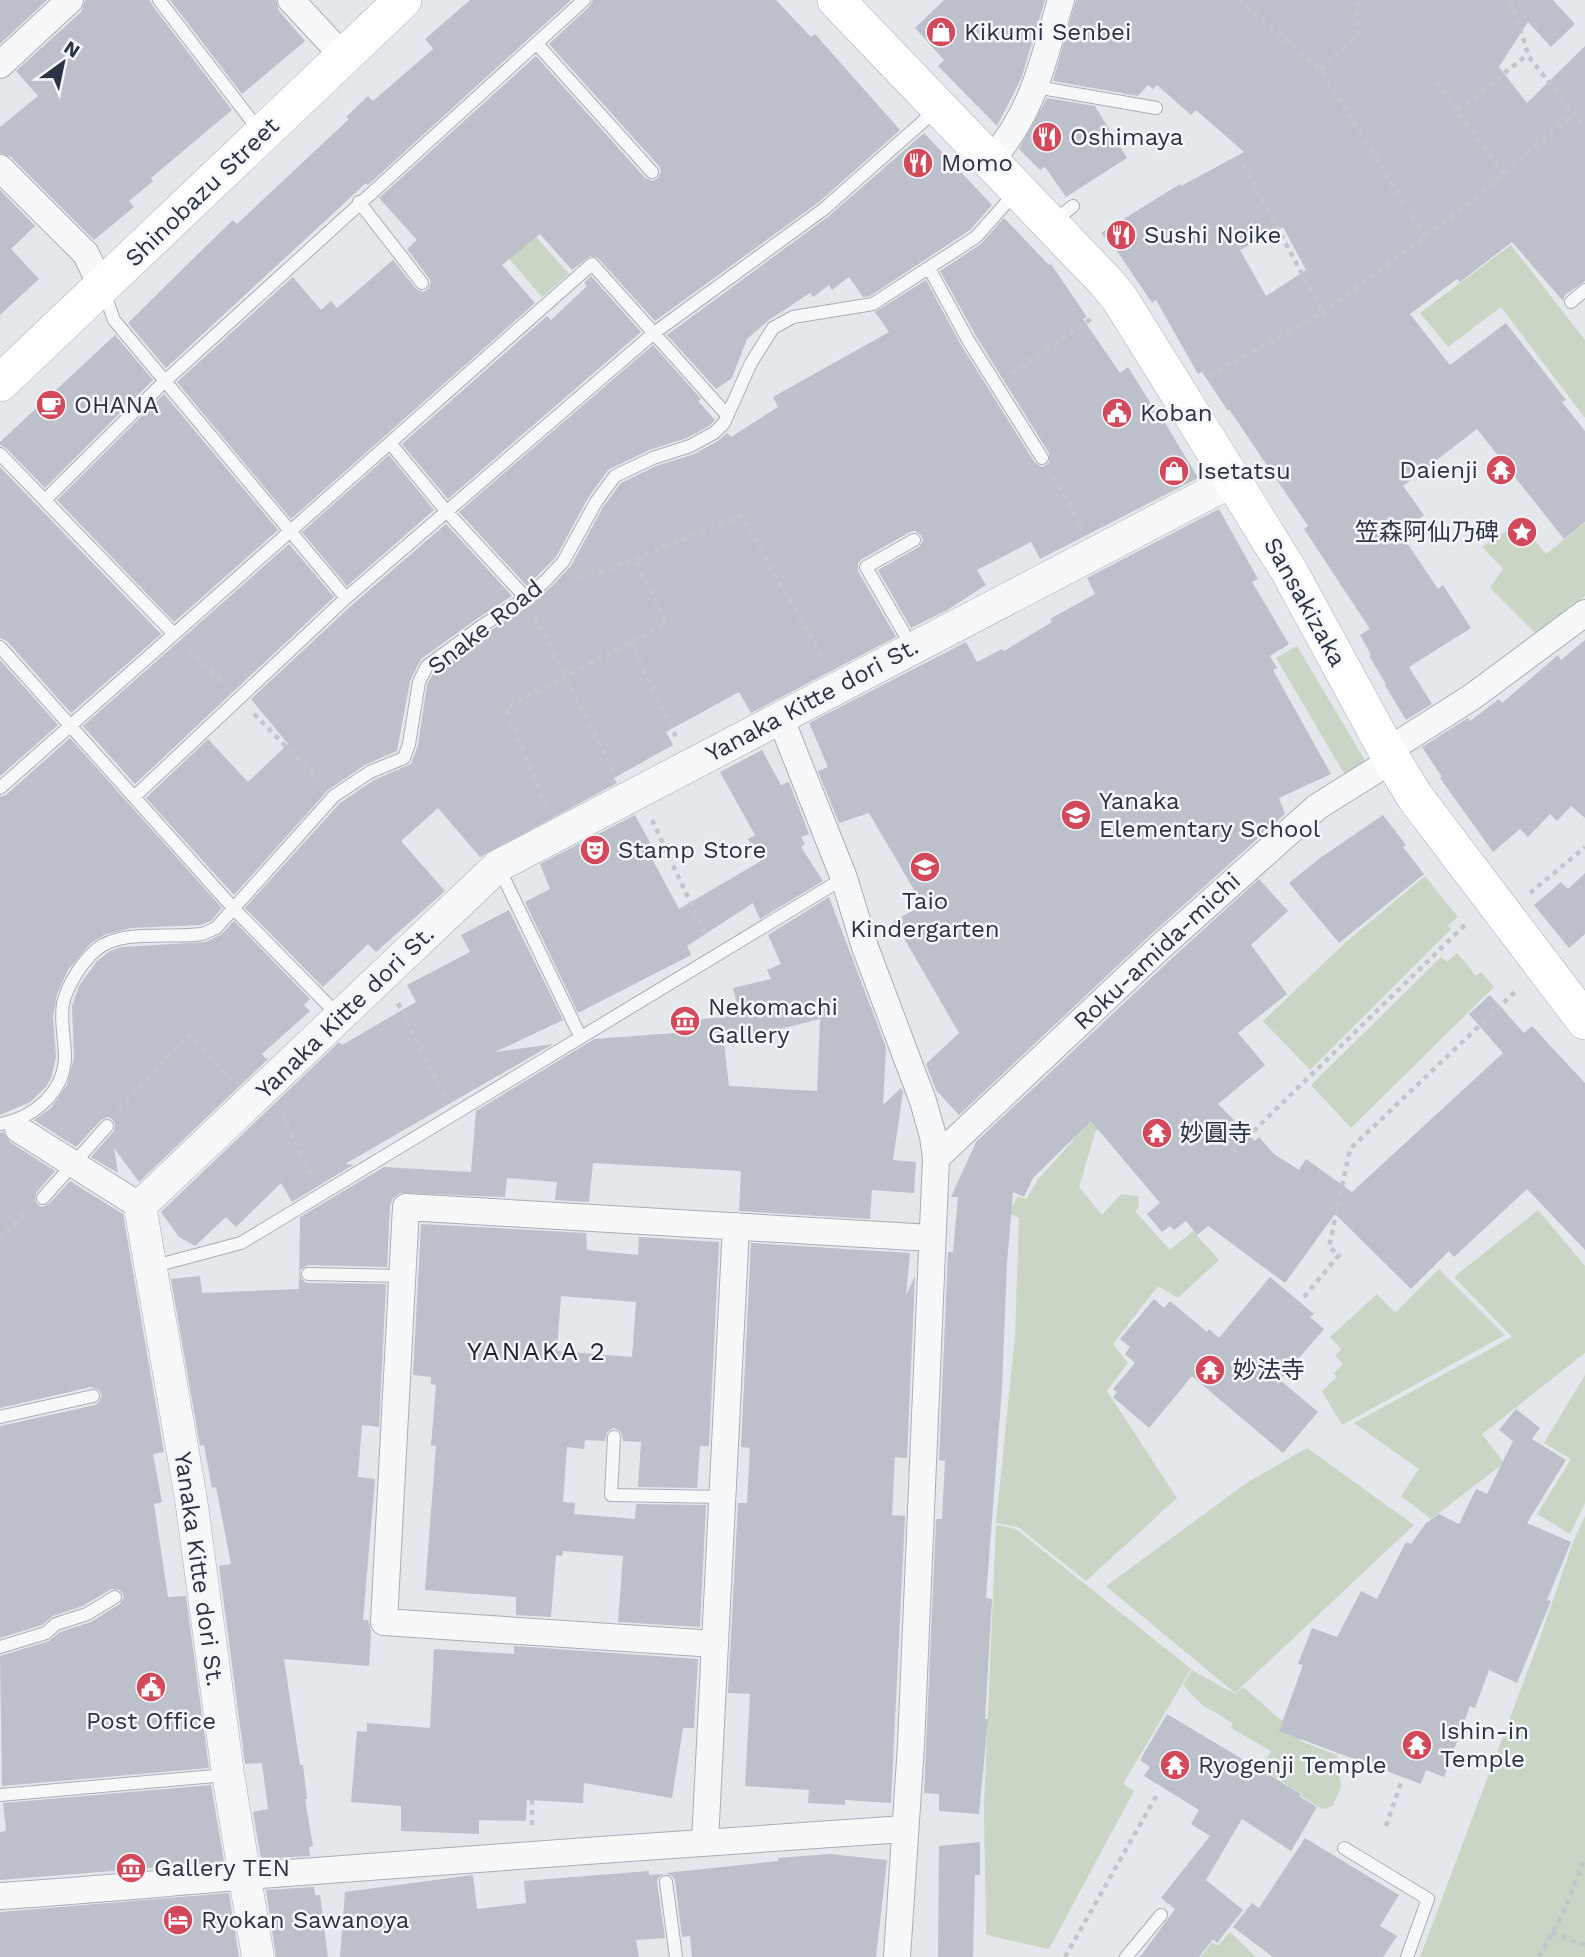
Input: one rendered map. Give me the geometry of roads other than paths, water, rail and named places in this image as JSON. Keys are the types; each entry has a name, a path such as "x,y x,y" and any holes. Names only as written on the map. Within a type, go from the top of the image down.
{"main road":[{"name":"Shinobazu Street","path":"0,383 403,0"},
{"name":"Sansakizaka","path":"836,0 1018,191 1055,222 1120,299 1289,571 1389,755 1415,797 1585,1021"}],"street":[{"path":"290,0 344,57"},
{"path":"990,161 1003,146 1030,103 1061,0"},
{"path":"0,65 57,7"},
{"path":"0,168 86,254 103,288"},
{"name":"Yanaka Kitte dori St.","path":"258,1957 228,1774 191,1499 140,1206 498,866 1234,480"},
{"name":"Roku-amida-michi","path":"936,1158 1158,949 1317,807 1585,614"},
{"path":"780,717 844,878 865,947 923,1101 936,1158 911,1745 897,1957"},
{"path":"9,1125 140,1206"},
{"path":"715,1644 384,1622 406,1207 931,1238"},
{"path":"705,1842 736,1226"},
{"path":"0,1896 904,1829"}],"lane":[{"path":"159,0 263,135"},
{"path":"45,500 165,381 583,0"},
{"path":"537,44 652,172"},
{"path":"1036,88 1156,108"},
{"path":"134,797 346,598 654,332 824,209 939,107"},
{"name":"Snake Road","path":"9,1125 34,1112 54,1090 63,1073 63,1005 68,988 97,949 122,939 201,934 216,928 334,796 370,772 404,758 409,744 419,682 427,666 526,598 564,562 596,502 615,476 653,458 690,446 714,433 724,423 751,363 773,328 793,317 873,304 976,237 1018,191"},
{"path":"359,202 422,284"},
{"path":"0,788 592,264 727,415"},
{"path":"929,268 968,340 1042,458"},
{"path":"103,288 114,320 346,598"},
{"path":"1571,302 1585,290"},
{"path":"390,443 447,513 526,598"},
{"path":"0,454 174,634"},
{"path":"912,648 866,567 914,540"},
{"path":"2,654 70,724 234,909 340,1017"},
{"path":"498,866 580,1036"},
{"path":"150,1267 241,1243 844,878"},
{"path":"43,1198 107,1126"},
{"path":"308,1274 402,1276"},
{"path":"0,1417 93,1396"},
{"path":"614,1437 611,1495 723,1497"},
{"path":"0,1647 46,1633 56,1624 87,1614 115,1597"},
{"path":"0,1795 228,1774"},
{"path":"1344,1848 1428,1899 1407,1957"},
{"path":"666,1882 676,1957"},
{"path":"1126,1957 1161,1915"}],"place":[{"name":"Kikumi Senbei","path":"941,32"},
{"name":"Oshimaya","path":"1047,137"},
{"name":"Momo","path":"918,163"},
{"name":"Sushi Noike","path":"1121,235"},
{"name":"OHANA","path":"51,405"},
{"name":"Koban","path":"1117,413"},
{"name":"Daienji","path":"1501,470"},
{"name":"Isetatsu","path":"1174,471"},
{"name":"笠森阿仙乃碑","path":"1522,532"},
{"name":"Yanaka Elementary School","path":"1076,815"},
{"name":"Stamp Store","path":"595,850"},
{"name":"Taio Kindergarten","path":"925,867"},
{"name":"Nekomachi Gallery","path":"685,1021"},
{"name":"妙圓寺","path":"1157,1133"},
{"name":"妙法寺","path":"1210,1370"},
{"name":"Post Office","path":"151,1687"},
{"name":"Ishin-in Temple","path":"1417,1745"},
{"name":"Ryogenji Temple","path":"1175,1765"},
{"name":"Gallery TEN","path":"131,1868"},
{"name":"Ryokan Sawanoya","path":"178,1920"}],"district":[{"name":"YANAKA 2","path":"537,1351"}]}
